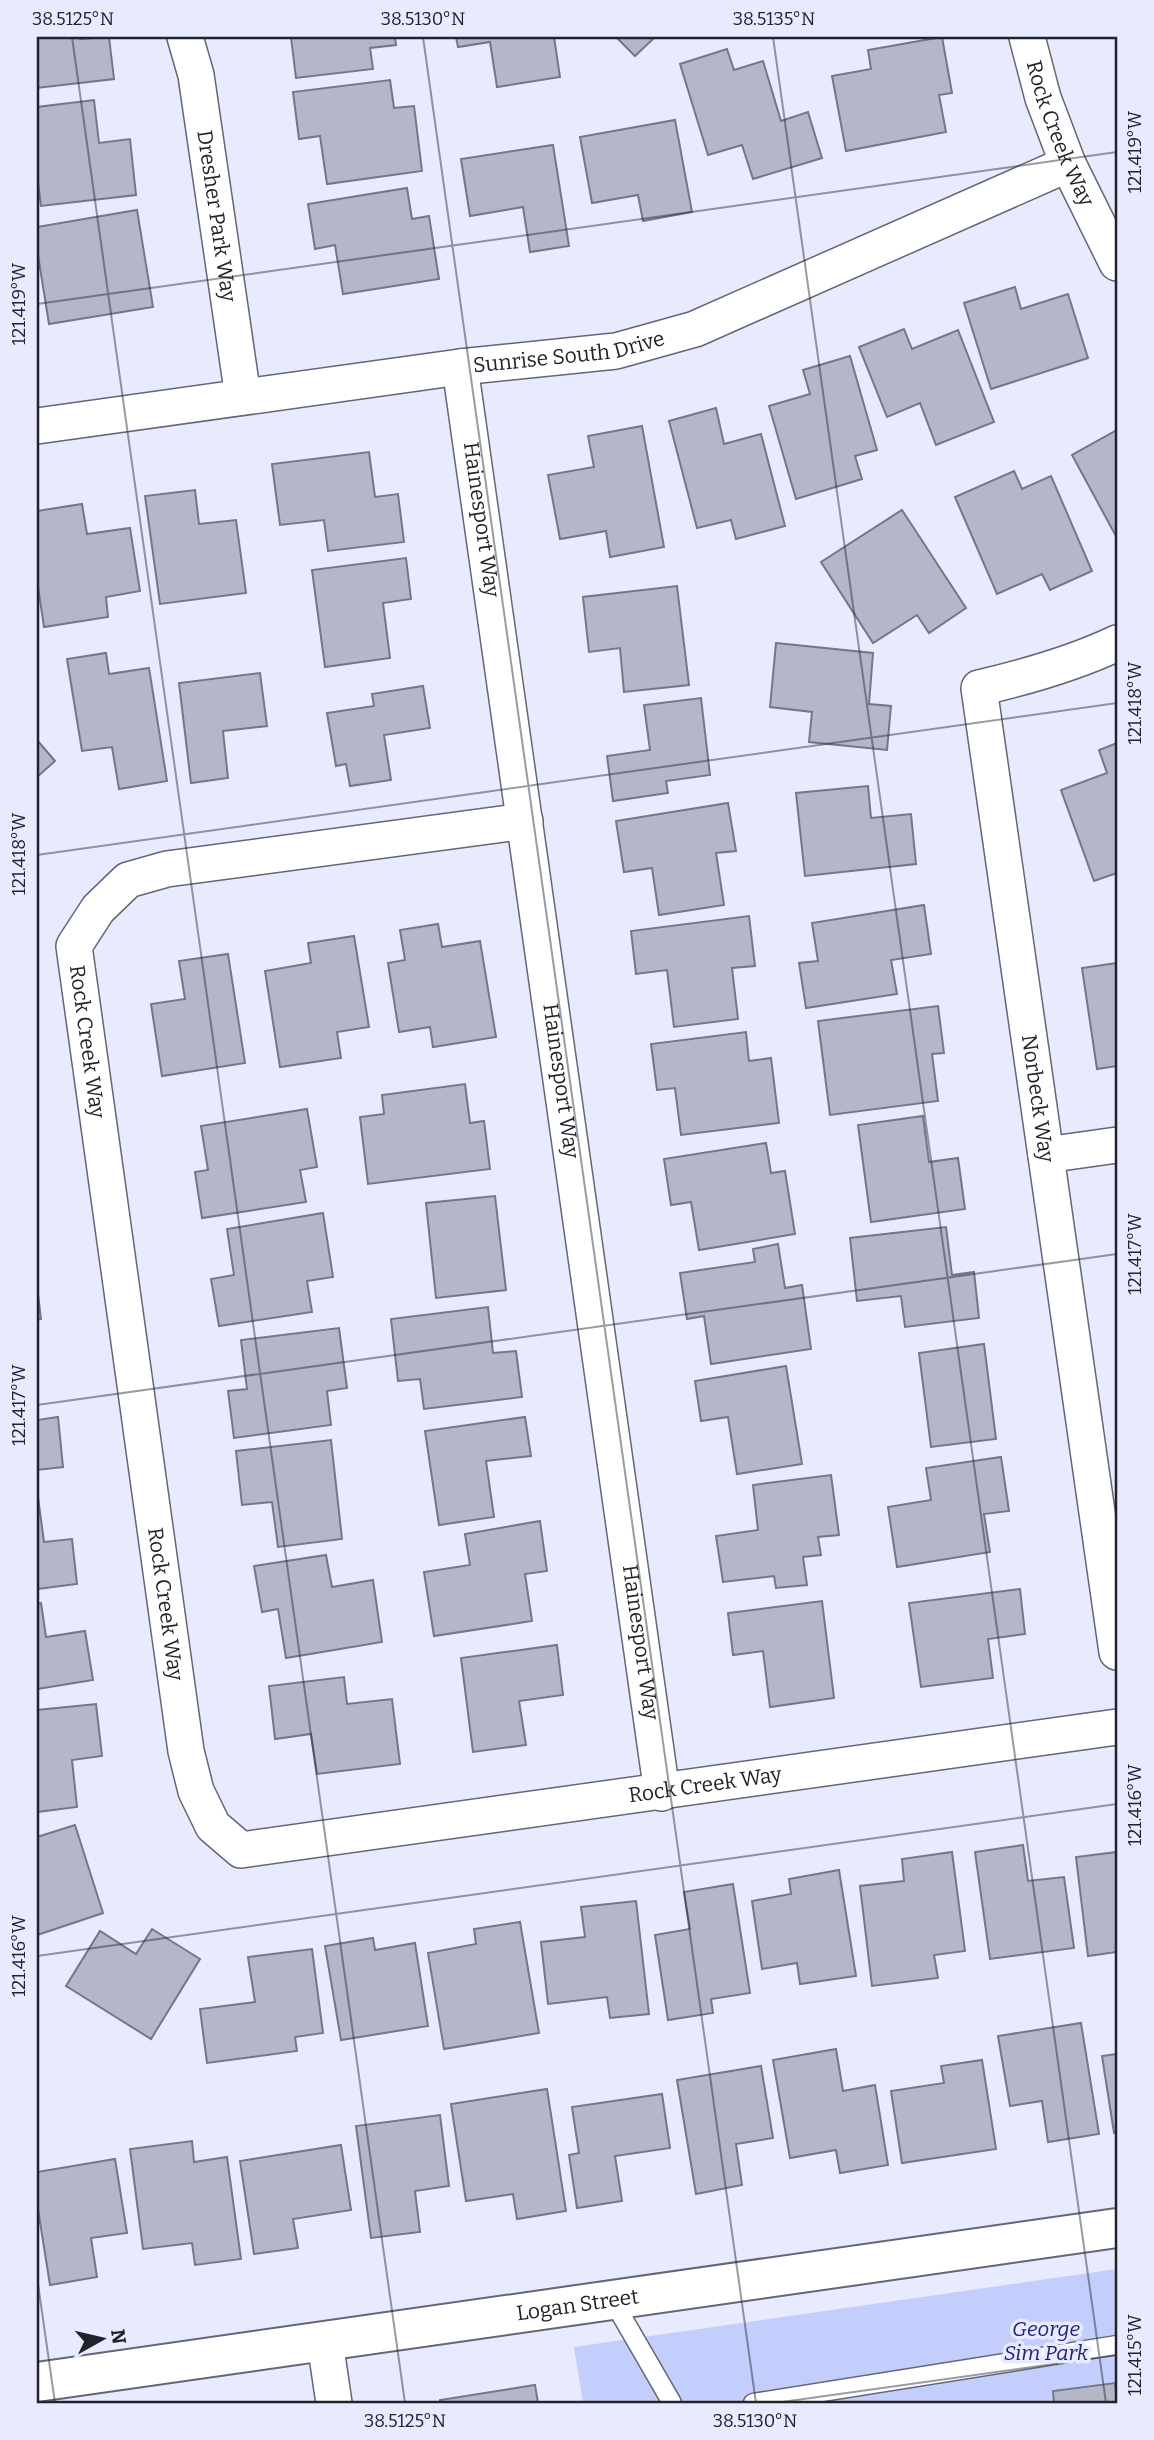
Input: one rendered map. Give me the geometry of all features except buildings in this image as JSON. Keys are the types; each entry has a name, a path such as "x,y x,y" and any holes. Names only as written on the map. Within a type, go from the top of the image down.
{"street":[{"name":"Dresher Park Way","path":"185,37 196,75 243,397"},
{"name":"Rock Creek Way","path":"1027,37 1043,98 1068,164 1117,262"},
{"name":"Sunrise South Drive","path":"37,426 460,367 617,351 695,329 1068,164"},
{"name":"Hainesport Way","path":"460,367 662,1793"},
{"name":"Norbeck Way","path":"1117,643 1086,658 979,688 1117,1652"},
{"name":"Rock Creek Way","path":"526,821 167,869 128,880 98,909 74,946 186,1751 196,1791 213,1826 241,1850 1117,1727"},
{"path":"1046,1155 1117,1145"},
{"name":"Logan Street","path":"37,2382 1117,2228"},
{"path":"325,2342 334,2403"}],"lane":[{"path":"613,2301 672,2403"},
{"path":"753,2403 1117,2345"}],"green space":[{"name":"George Sim Park","path":"1117,2269 1117,2403 583,2403 574,2347"}]}
